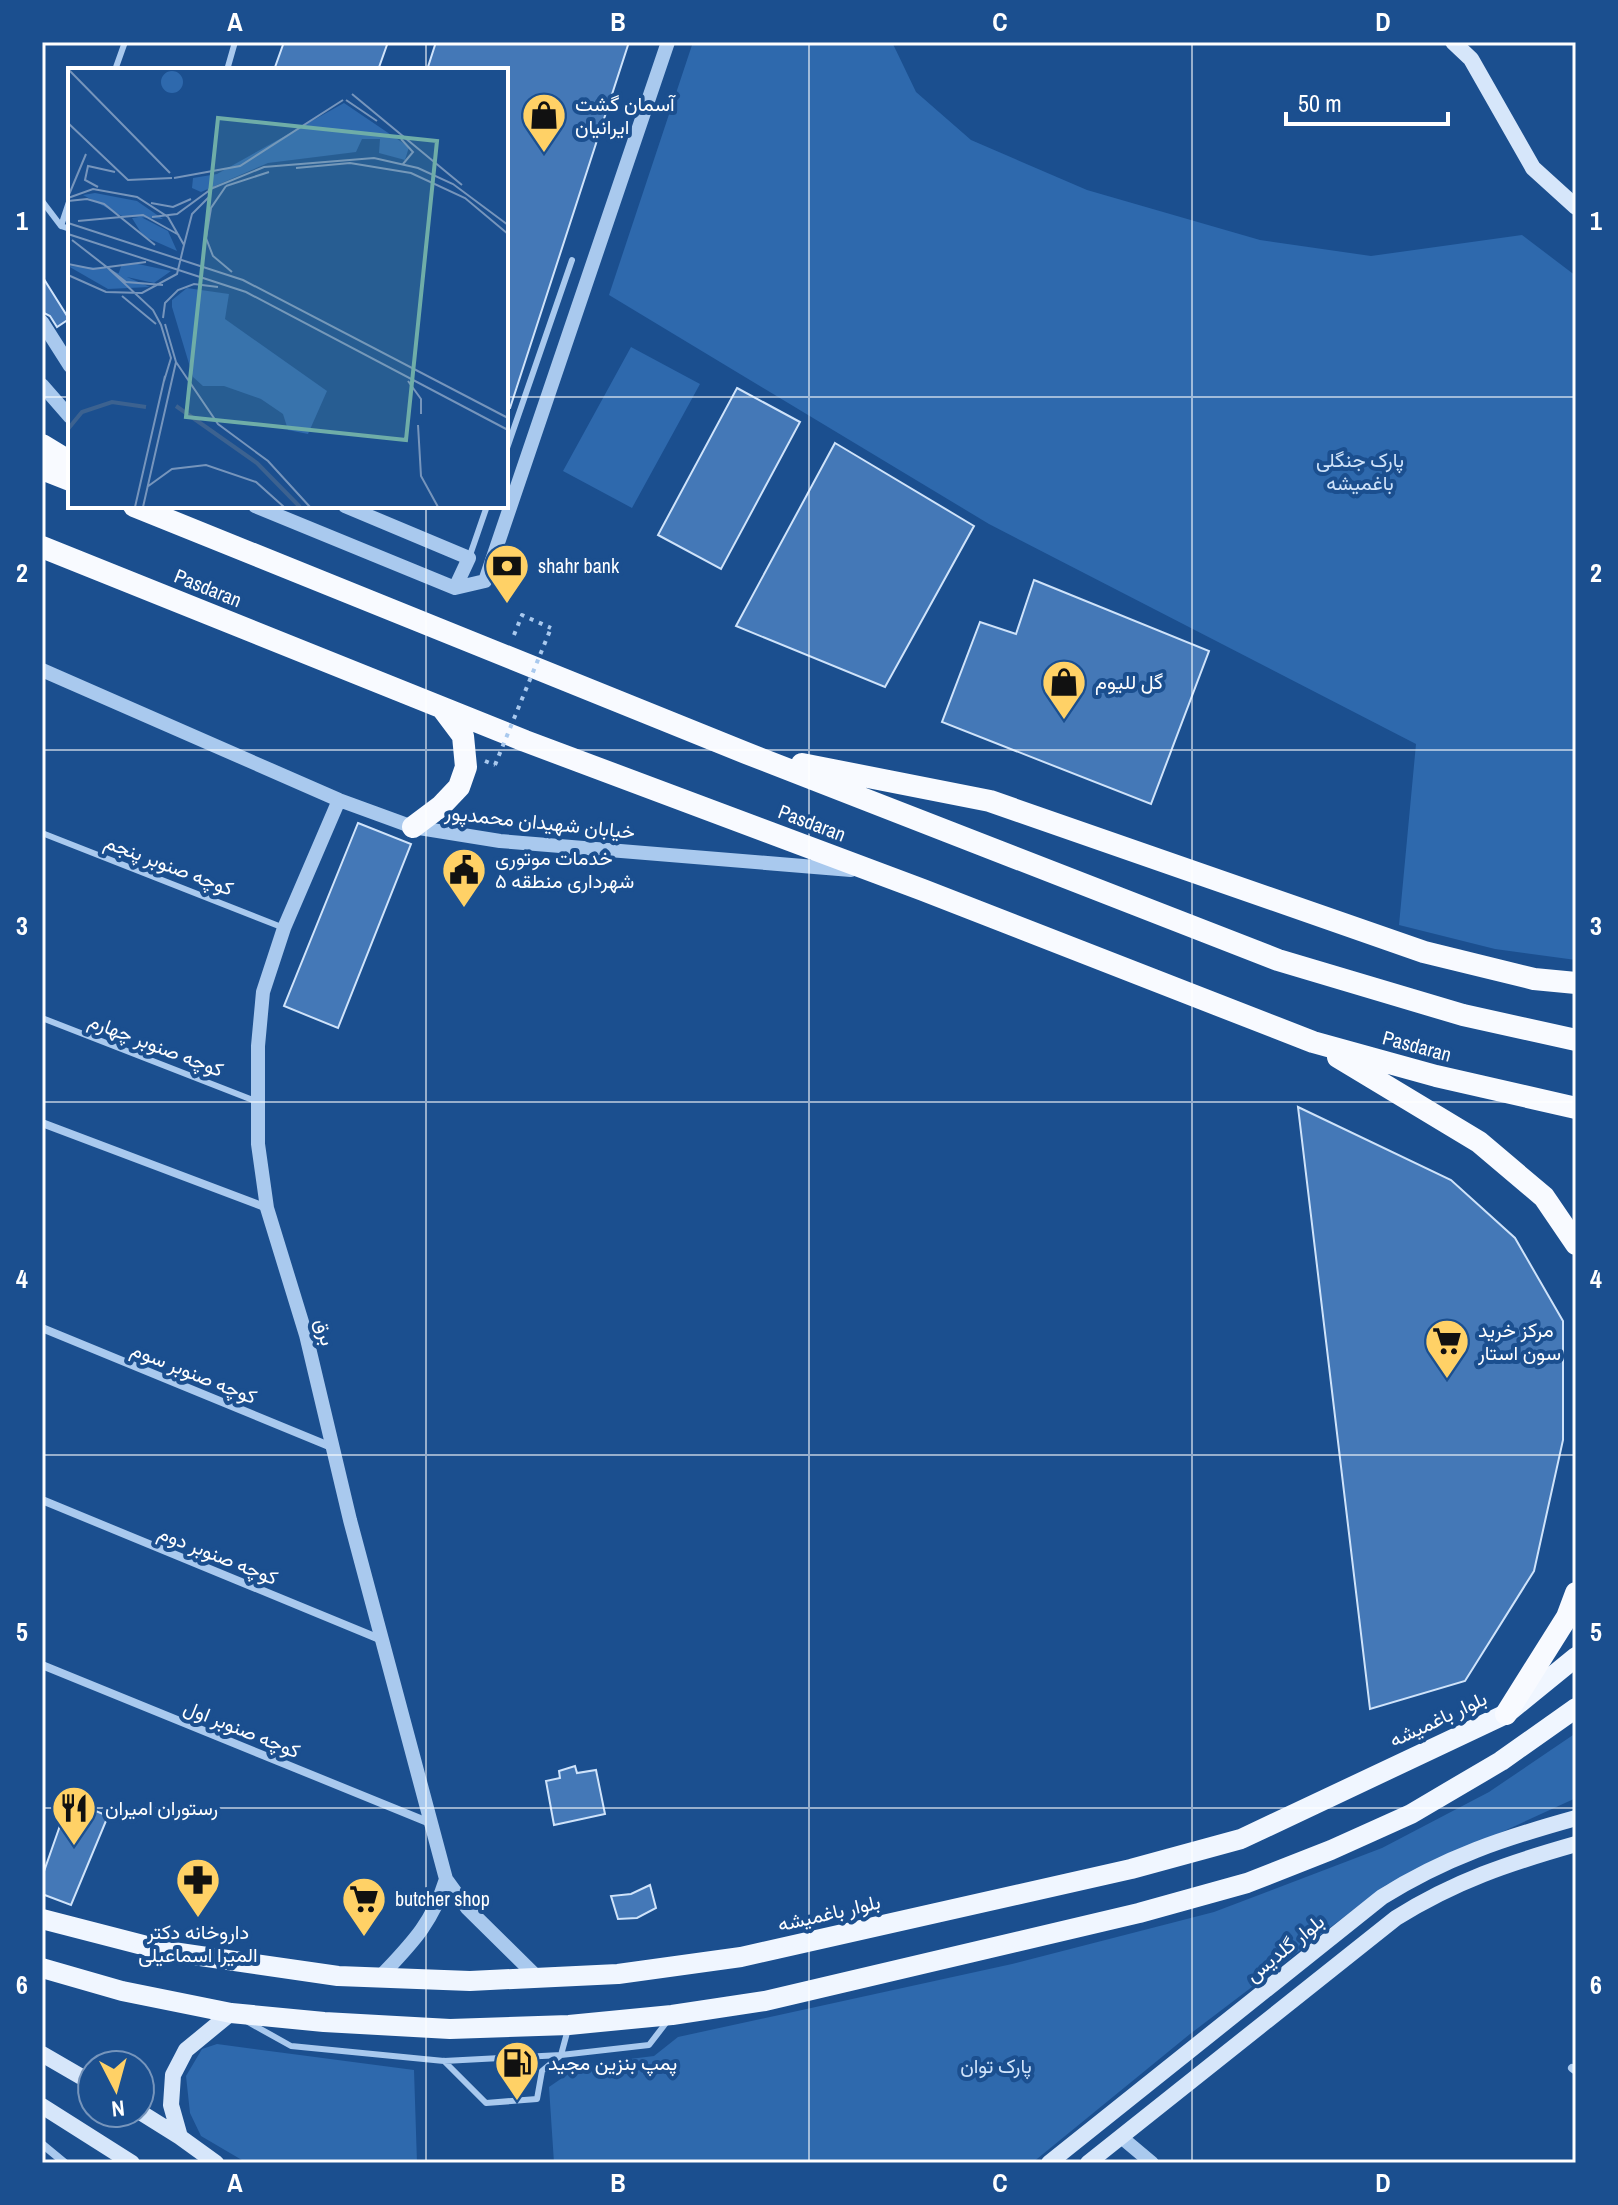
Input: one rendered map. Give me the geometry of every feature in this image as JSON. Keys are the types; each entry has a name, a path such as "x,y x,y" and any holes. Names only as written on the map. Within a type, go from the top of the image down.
{"highway":[{"path":"42,445 68,461"},
{"path":"42,469 68,479"},
{"name":"Pasdaran","path":"143,509 746,753 1278,960 1463,1015 1576,1040"},
{"name":"Pasdaran","path":"42,547 442,708 1313,1042 1436,1076 1576,1108"},
{"path":"413,827 441,806 459,787 466,767 463,736 442,708"},
{"path":"746,753 990,801 1424,952 1534,979 1576,983"},
{"path":"1313,1042 1479,1142 1544,1197 1576,1244"},
{"path":"1506,1714 1567,1617 1576,1593"}],"main road":[{"path":"1453,42 1471,59 1533,168 1576,207"},
{"name":"بلوار باغمیشه","path":"42,1919 166,1951 338,1976 470,1981 618,1974 741,1957 1131,1869 1241,1839 1506,1714 1576,1657"},
{"path":"42,1968 122,1991 231,2013 450,2029 569,2025 672,2015 765,2001 1139,1913 1247,1883 1411,1814 1501,1761 1576,1708"},
{"name":"بلوار گلدیس","path":"1049,2163 1382,1897 1422,1872 1465,1853 1576,1818"},
{"path":"1088,2163 1396,1918 1434,1895 1474,1877 1576,1844"},
{"path":"180,2137 171,2105 173,2075 186,2050 231,2013"},
{"path":"42,2054 76,2074"},
{"path":"42,2106 132,2163"},
{"path":"1107,2117 1121,2137"},
{"path":"156,2122 216,2163"}],"street":[{"path":"260,508 455,588 485,581 668,42"},
{"path":"42,322 68,363"},
{"path":"42,384 68,403"},
{"path":"42,384 68,415"},
{"path":"350,508 469,558 455,588"},
{"name":"خیابان شهیدان محمدپور","path":"42,670 339,800 413,827 500,841 873,872"},
{"name":"برق","path":"339,800 284,928 263,992 258,1046 258,1144 267,1208 306,1335 350,1520 446,1879"},
{"path":"42,1123 267,1208"},
{"name":"کوچه صنوبر سوم","path":"42,1328 335,1448"},
{"name":"کوچه صنوبر دوم","path":"42,1500 382,1640"},
{"name":"کوچه صنوبر اول","path":"42,1665 430,1823"},
{"path":"446,1879 467,1908 537,1977"},
{"path":"380,1977 417,1938 437,1907 446,1879"},
{"path":"1121,2137 1152,2163"},
{"path":"42,2144 65,2163"}],"lane":[{"path":"116,68 125,42"},
{"path":"228,68 235,42"},
{"path":"42,201 61,226 68,228"},
{"path":"61,226 68,205"},
{"path":"508,445 572,260"},
{"path":"469,558 486,508"},
{"name":"کوچه صنوبر پنجم","path":"42,833 284,928"},
{"name":"کوچه صنوبر چهارم","path":"42,1018 258,1102"},
{"path":"231,2013 291,2046 444,2061 561,2055 649,2045 672,2015"},
{"path":"444,2061 486,2103 537,2099 542,2071 561,2055 569,2025"}],"path":[{"path":"495,765 551,628 522,615"}],"green space":[{"name":"پارک جنگلی باغمیشه","path":"693,42 892,42 916,92 971,140 1087,190 1260,240 1371,256 1522,235 1576,276 1576,960 1495,949 1399,925 1416,744 989,524 609,295"},
{"path":"631,347 700,384 632,508 563,471"},
{"name":"پارک توان","path":"1576,1733 1576,1798 1386,1885 1190,2034 1032,2163 554,2163 549,2087 581,2065 654,2056 678,2037 1012,1964 1214,1912 1382,1848 1489,1792"},
{"path":"217,2044 414,2070 417,2163 247,2163 201,2136 190,2113 186,2076 202,2049"}],"building":[{"path":"284,42 388,42 379,68 275,68"},
{"path":"436,42 629,42 510,408 508,68 428,68"},
{"path":"42,276 68,320 57,327 50,316 42,312"},
{"path":"737,388 800,422 721,569 658,535"},
{"path":"835,443 974,526 885,687 736,626"},
{"path":"1034,580 1209,651 1151,804 942,722 980,622 1016,634"},
{"path":"358,823 411,844 338,1028 284,1006"},
{"name":"مرکز خرید سون استار","path":"1298,1107 1451,1180 1515,1238 1563,1321 1563,1440 1534,1571 1465,1681 1370,1709"},
{"path":"575,1766 577,1773 596,1770 605,1814 554,1825 546,1781 560,1778 559,1771"},
{"name":"رستوران امیران","path":"69,1800 108,1816 71,1905 42,1894 42,1877"},
{"path":"650,1885 656,1908 637,1918 618,1919 611,1896 631,1894"}],"place":[{"name":"آسمان گشت ایرانیان","path":"544,154"},
{"name":"shahr bank","path":"507,605"},
{"name":"گل للیوم","path":"1064,721"},
{"name":"خدمات موتوری شهرداری منطقه ۵","path":"464,909"},
{"name":"مرکز خرید سون استار","path":"1447,1380"},
{"name":"رستوران امیران","path":"74,1847"},
{"name":"داروخانه دکتر المیرا اسماعیلی","path":"198,1919"},
{"name":"butcher shop","path":"364,1938"},
{"name":"پمپ بنزین مجید","path":"517,2102"}]}
